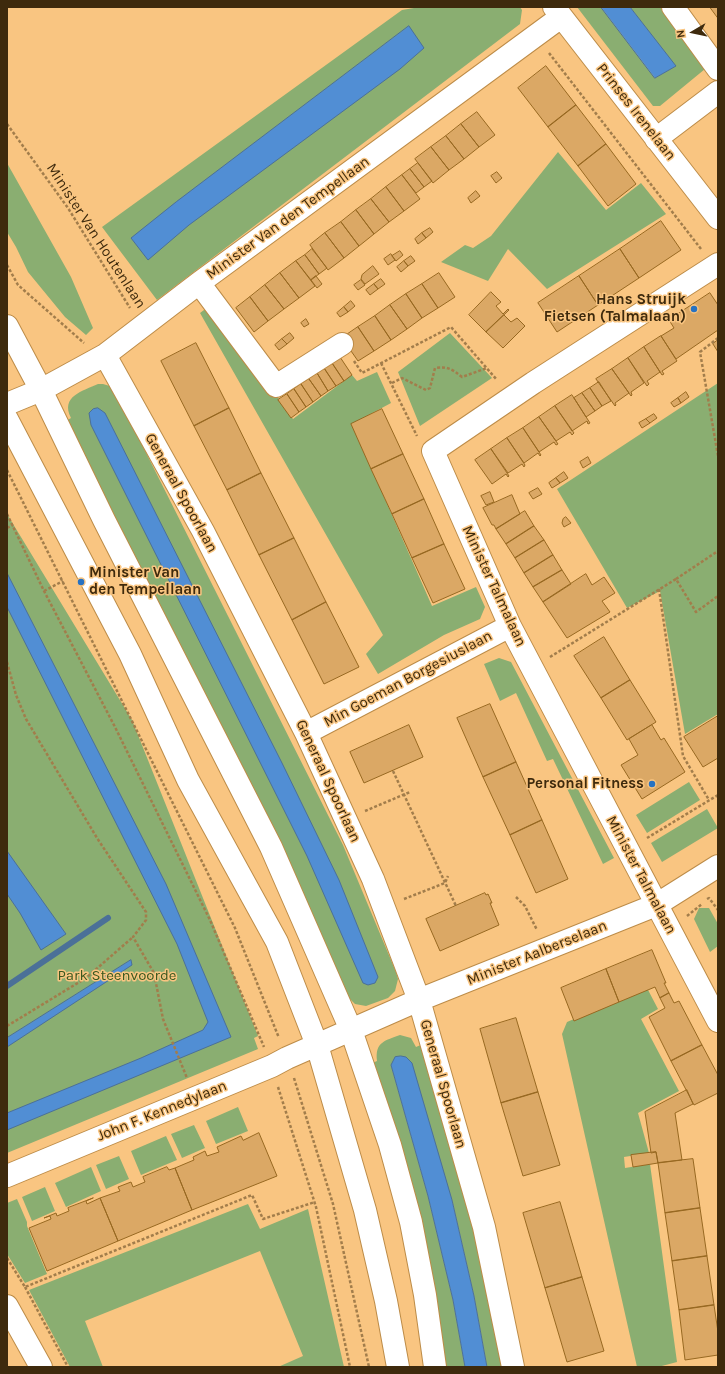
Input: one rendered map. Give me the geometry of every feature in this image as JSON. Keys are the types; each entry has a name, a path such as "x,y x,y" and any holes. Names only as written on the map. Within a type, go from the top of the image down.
{"street":[{"path":"673,7 718,69"},
{"name":"Prinses Irenelaan","path":"558,12 718,218"},
{"name":"Minister Van den Tempellaan","path":"7,404 41,390 105,355 141,326 558,12"},
{"path":"656,138 718,92"},
{"name":"Minister Talmalaan","path":"711,258 433,451 510,626 718,1021"},
{"path":"199,283 276,386 342,344"},
{"path":"7,326 41,390 104,520 271,847 351,1030 390,1145 411,1222 435,1367"},
{"name":"Generaal Spoorlaan","path":"105,355 203,531 306,733 373,879 419,1000 484,1227 513,1367"},
{"path":"7,419 130,654 188,780 277,942 317,1045 365,1210 386,1301 398,1367"},
{"name":"Min Goeman Borgesiuslaan","path":"306,733 510,626"},
{"name":"Minister Aalberselaan","path":"317,1045 419,1000 656,905 718,866"},
{"name":"John F. Kennedylaan","path":"7,1176 317,1045"},
{"path":"7,1306 41,1367"}],"path":[{"path":"542,57 549,52 711,258"},
{"name":"Minister Van Houtenlaan","path":"7,124 68,208 141,326"},
{"path":"7,265 18,285 86,345 105,355"},
{"path":"342,344 362,374 452,327 497,380"},
{"path":"718,338 700,352 718,456"},
{"path":"381,363 420,441"},
{"path":"392,383 402,378 426,390 430,388 435,368 444,366 453,370 462,377 487,368"},
{"path":"490,384 503,376"},
{"path":"7,470 235,928 279,1062 333,1204 369,1367"},
{"path":"7,514 44,591 115,727 279,1062 315,1202 350,1367"},
{"path":"7,528 13,525"},
{"path":"532,668 676,579 718,551"},
{"path":"676,579 696,612 718,596"},
{"path":"44,591 63,581"},
{"path":"660,588 683,756 709,800"},
{"path":"7,662 16,695 26,719 97,838 146,912 146,920 133,937 86,978 7,1026"},
{"path":"393,771 456,906"},
{"path":"363,812 410,792"},
{"path":"628,850 718,795"},
{"path":"402,900 444,883 448,876"},
{"path":"516,897 525,906 538,932"},
{"path":"685,918 709,898 718,910"},
{"path":"133,937 154,972 163,1019 181,1063"},
{"path":"25,1287 252,1195 263,1219 315,1202"},
{"path":"7,1258 25,1287 68,1367"}],"green space":[{"path":"420,7 520,7 522,10 520,24 157,300 102,227 402,10"},
{"path":"577,7 601,7 655,78 675,66 630,7 660,7 705,69 660,106 653,106"},
{"path":"558,152 606,210 641,183 666,214 547,289 508,249 488,281 441,262 465,245 473,248 491,236"},
{"path":"7,163 71,277 93,328 86,335 65,317 28,272 7,232"},
{"path":"212,304 293,419 352,375 357,381 377,372 391,403 352,424 432,606 476,587 485,607 480,619 444,635 378,674 366,654 383,635 200,313"},
{"path":"450,333 492,378 420,426 398,372"},
{"path":"718,383 718,714 685,734 660,591 627,608 557,489"},
{"path":"98,384 113,387 343,845 396,972 398,979 395,991 388,998 366,1006 355,1004 341,990 66,421 71,418 68,411 68,404 71,399 80,392"},
{"name":"Park Steenvoorde","path":"7,514 132,720 258,1036 254,1038 258,1049 7,1153"},
{"path":"499,658 511,662 614,858 603,864 553,759 547,761 516,693 500,701 484,664"},
{"path":"689,782 700,800 647,833 636,815"},
{"path":"707,809 718,828 662,862 651,843"},
{"path":"699,908 709,908 718,924 718,946 710,952 694,919"},
{"path":"647,988 658,1009 641,1019 679,1091 638,1113 649,1153 624,1157 625,1168 650,1164 677,1362 658,1367 637,1367 562,1034 567,1022"},
{"path":"400,1035 411,1038 416,1047 423,1044 469,1199 503,1367 487,1367 474,1296 452,1200 391,1065 428,1196 453,1300 465,1367 445,1367 368,1065 377,1061 379,1046 382,1043"},
{"path":"238,1107 248,1131 216,1144 206,1121"},
{"path":"194,1125 205,1148 182,1158 171,1134"},
{"path":"166,1136 177,1160 141,1175 131,1151"},
{"path":"119,1156 129,1179 106,1189 96,1165"},
{"path":"91,1167 101,1191 66,1207 55,1183"},
{"path":"45,1187 55,1211 32,1221 22,1197"},
{"path":"17,1199 47,1274 25,1283 7,1254 7,1203"},
{"path":"248,1204 260,1229 308,1209 344,1367 278,1367 303,1356 260,1251 85,1321 103,1367 70,1367 29,1290"}],"water":[{"path":"601,7 630,7 676,66 655,78"},
{"path":"409,26 424,48 400,69 189,225 148,260 131,238 176,202"},
{"path":"98,408 105,413 282,763 339,880 378,977 375,983 368,985 363,983 307,856 91,425 89,413 93,409"},
{"path":"7,573 166,884 231,1037 7,1130 7,1113 141,1058 203,1030 208,1022 177,944 7,607"},
{"path":"7,851 66,934 41,950 20,913 7,894"},
{"path":"131,960 132,965 7,1047 7,1038"},
{"path":"395,1057 406,1057 412,1063 452,1200 474,1296 487,1367 465,1367 453,1300 428,1196 391,1065"}],"building":[{"path":"710,7 718,7 718,18"},
{"path":"546,66 576,105 548,127 518,88"},
{"path":"576,105 606,144 578,166 548,127"},
{"path":"477,112 495,135 479,147 461,124"},
{"path":"461,124 479,147 464,159 446,136"},
{"path":"446,136 464,159 449,170 431,147"},
{"path":"606,144 636,184 608,206 578,166"},
{"path":"431,147 449,170 433,183 415,159"},
{"path":"418,163 432,181 424,187 410,169"},
{"path":"410,169 424,187 416,193 402,175"},
{"path":"497,172 502,178 496,183 491,176"},
{"path":"402,175 420,199 404,211 386,187"},
{"path":"386,187 404,211 389,222 371,199"},
{"path":"476,191 480,196 471,203 468,198"},
{"path":"371,199 389,222 374,234 356,210"},
{"path":"356,210 374,234 359,246 341,222"},
{"path":"661,221 681,250 639,278 620,249"},
{"path":"341,222 359,246 344,258 325,233"},
{"path":"430,228 433,232 426,238 422,233"},
{"path":"325,233 344,258 328,270 310,245"},
{"path":"422,233 426,238 418,244 415,239"},
{"path":"312,249 327,268 319,274 305,255"},
{"path":"620,249 639,278 598,305 579,276"},
{"path":"400,251 403,255 396,261 392,256"},
{"path":"391,254 395,260 388,265 384,259"},
{"path":"305,255 319,274 311,280 296,261"},
{"path":"411,256 415,261 408,266 404,261"},
{"path":"296,261 315,286 299,298 280,273"},
{"path":"404,261 408,266 401,272 397,267"},
{"path":"373,266 379,274 365,284 361,279 362,275"},
{"path":"280,273 299,298 284,309 265,285"},
{"path":"439,273 455,297 438,308 422,284"},
{"path":"316,276 322,284 317,288 311,280"},
{"path":"579,276 598,305 557,332 538,303"},
{"path":"381,279 385,284 378,289 374,284"},
{"path":"361,280 365,285 358,290 354,285"},
{"path":"374,284 378,289 370,295 366,290"},
{"path":"422,284 438,308 422,318 406,294"},
{"path":"265,285 284,309 268,321 250,297"},
{"path":"491,292 501,302 496,306 503,314 508,309 509,310 486,332 469,315"},
{"path":"710,293 718,305 718,330 676,359 661,336 674,328 669,320"},
{"path":"406,294 422,318 407,329 390,305"},
{"path":"250,297 268,321 254,332 236,308"},
{"path":"351,301 355,306 348,312 344,307"},
{"path":"390,305 407,329 391,340 375,316"},
{"path":"344,307 348,312 340,317 337,313"},
{"path":"504,315 511,322 517,318 525,326 503,348 486,332"},
{"path":"375,316 391,340 374,351 358,327"},
{"path":"306,319 309,324 304,327 301,323"},
{"path":"358,327 374,351 358,361 342,338"},
{"path":"290,333 294,338 287,344 282,339"},
{"path":"661,336 677,361 662,371 664,374 662,375 644,347"},
{"path":"282,339 287,344 279,350 275,345"},
{"path":"718,340 718,352 713,344"},
{"path":"196,343 229,408 194,426 161,361"},
{"path":"644,347 660,372 647,381 649,384 647,386 628,358"},
{"path":"340,357 352,375 344,381 332,363"},
{"path":"628,358 644,383 631,392 631,396 612,369"},
{"path":"332,363 344,381 336,386 324,368"},
{"path":"324,368 336,386 328,391 317,373"},
{"path":"612,369 629,393 615,403 615,406 596,379"},
{"path":"317,373 328,391 321,396 309,379"},
{"path":"309,379 321,396 313,402 301,384"},
{"path":"599,382 611,401 602,406 590,388"},
{"path":"301,384 313,402 306,407 294,389"},
{"path":"590,388 602,406 595,411 582,393"},
{"path":"294,389 306,407 299,412 287,394"},
{"path":"686,392 689,397 681,403 678,398"},
{"path":"582,393 595,411 586,417 574,398"},
{"path":"287,394 299,412 291,418 278,400"},
{"path":"572,395 590,423 588,424 587,421 572,431 555,406"},
{"path":"678,398 681,403 674,407 671,403"},
{"path":"555,406 574,433 572,435 570,432 556,441 539,417"},
{"path":"229,408 261,473 227,490 194,426"},
{"path":"382,409 403,454 371,469 351,424"},
{"path":"654,414 657,418 650,423 646,419"},
{"path":"539,417 558,444 556,445 554,442 539,452 523,428"},
{"path":"646,419 650,423 642,428 639,423"},
{"path":"523,428 541,455 540,456 538,453 524,463 507,438"},
{"path":"507,438 525,465 524,467 522,464 508,473 491,449"},
{"path":"491,449 509,476 508,477 506,474 492,484 475,460"},
{"path":"403,454 424,499 392,514 371,469"},
{"path":"588,457 591,463 583,468 580,462"},
{"path":"564,472 568,478 560,483 556,478"},
{"path":"261,473 294,538 259,555 227,490"},
{"path":"556,478 560,483 552,488 549,483"},
{"path":"538,488 542,494 533,499 529,493"},
{"path":"490,492 494,502 486,505 481,496"},
{"path":"512,495 520,514 496,529 494,525 492,525 483,508"},
{"path":"424,499 444,544 412,558 392,514"},
{"path":"525,511 534,526 506,544 496,529"},
{"path":"566,517 571,523 564,527 562,523 563,519"},
{"path":"534,526 544,540 515,558 506,544"},
{"path":"294,538 326,602 292,620 259,555"},
{"path":"544,540 553,555 524,573 515,558"},
{"path":"444,544 465,589 433,603 412,558"},
{"path":"553,555 562,570 533,587 524,573"},
{"path":"562,570 571,584 543,602 533,587"},
{"path":"586,574 592,585 604,577 615,593 602,601 610,612 567,638 543,602"},
{"path":"326,602 359,667 324,684 292,620"},
{"path":"604,637 630,680 601,698 574,656"},
{"path":"630,680 656,722 627,740 601,698"},
{"path":"490,704 516,762 483,777 457,718"},
{"path":"718,716 718,758 703,767 684,737"},
{"path":"409,725 423,757 364,783 350,752"},
{"path":"652,725 661,740 664,738 685,772 642,799 621,765 638,755 629,739"},
{"path":"516,762 542,820 510,835 483,777"},
{"path":"542,820 568,879 536,893 510,835"},
{"path":"485,893 486,895 488,894 492,903 490,903 499,925 440,951 426,919"},
{"path":"652,950 669,993 660,998 655,987 619,1002 606,969"},
{"path":"606,969 619,1002 574,1021 561,988"},
{"path":"669,993 674,1003 679,1001 702,1045 671,1061 649,1017 665,1008 660,998"},
{"path":"516,1018 538,1092 501,1103 480,1029"},
{"path":"702,1045 718,1075 718,1093 694,1105 671,1061"},
{"path":"687,1090 693,1104 675,1113 682,1160 658,1163 656,1152 651,1153 645,1112"},
{"path":"538,1092 560,1165 523,1176 501,1103"},
{"path":"259,1133 277,1176 192,1210 175,1168 194,1160 193,1157 205,1151 207,1156 219,1152 217,1147 241,1136 243,1140"},
{"path":"656,1152 658,1163 633,1167 631,1155"},
{"path":"693,1159 700,1208 665,1213 658,1163"},
{"path":"167,1167 169,1170 175,1168 192,1210 118,1241 100,1198 120,1191 118,1187 131,1182 133,1187 145,1182 143,1177"},
{"path":"93,1198 86,1201 87,1204 100,1198 118,1241 47,1271 29,1228 51,1219 50,1216 44,1218 56,1213 57,1216 69,1211 68,1208"},
{"path":"560,1202 582,1277 545,1288 523,1213"},
{"path":"700,1208 707,1256 672,1261 665,1213"},
{"path":"707,1256 714,1305 679,1310 672,1261"},
{"path":"582,1277 604,1351 567,1362 545,1288"},
{"path":"714,1305 718,1332 718,1355 685,1360 679,1310"}],"waterway":[{"path":"7,986 108,918"}],"place":[{"name":"Hans Struijk Fietsen (Talmalaan)","path":"694,309"},
{"name":"Minister Van den Tempellaan","path":"81,582"},
{"name":"Personal Fitness","path":"652,784"}]}
